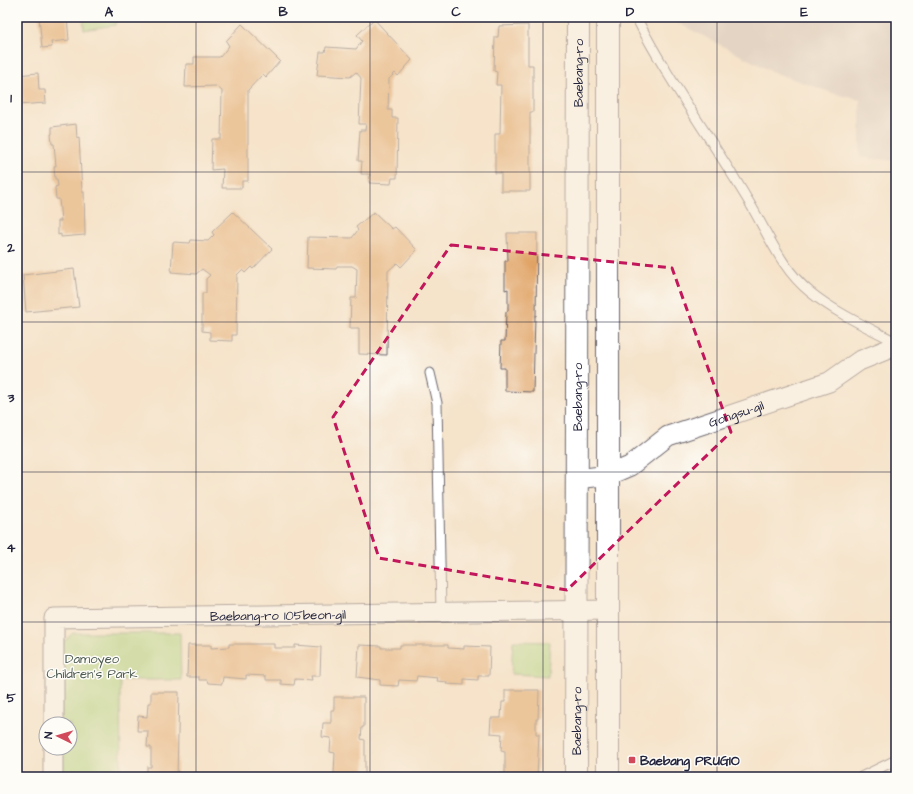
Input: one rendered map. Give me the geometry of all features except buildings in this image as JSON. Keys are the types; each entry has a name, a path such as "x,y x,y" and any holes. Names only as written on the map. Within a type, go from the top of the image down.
{"street":[{"name":"Baebang-ro","path":"576,777 578,17"},
{"path":"608,17 608,777"},
{"name":"Gongsu-gil","path":"577,478 609,475 630,466 668,436 829,382 859,361 896,346"},
{"name":"Baebang-ro 105beon-gil","path":"54,716 54,618 441,614 576,612 609,610"},
{"path":"53,756 53,777"}],"lane":[{"path":"636,17 675,87 728,167 748,200 766,235 790,271 809,292 851,319 896,342"},
{"path":"430,373 437,403 441,614"},
{"path":"860,777 896,760"}],"highlighted area":[{"path":"451,245 672,268 731,432 567,590 379,558 333,417"}],"shaded area":[{"path":"666,17 896,17 896,161 860,157 860,100 832,93 773,72"}],"green space":[{"path":"83,17 117,17 115,25 84,30"},
{"name":"Damoyeo Children's Park","path":"73,633 180,633 181,680 120,680 121,777 61,777 61,756 78,756 78,716 61,716 60,645"},
{"path":"513,641 550,642 548,676 511,674"}],"place":[{"name":"Baebang PRUGIO","path":"632,760"}]}
